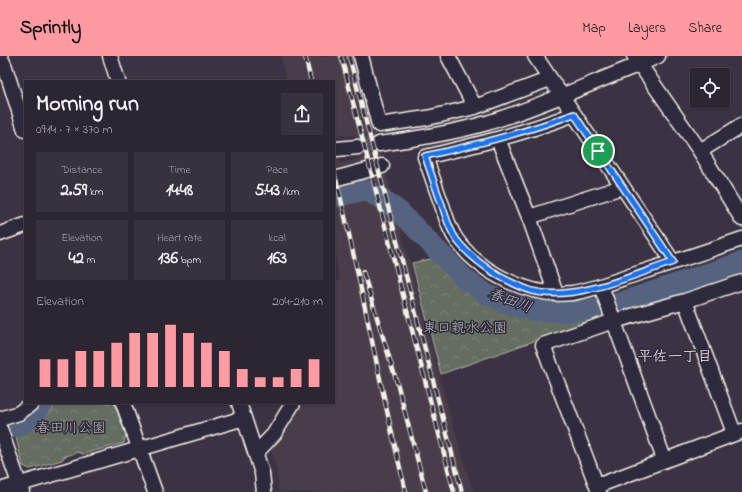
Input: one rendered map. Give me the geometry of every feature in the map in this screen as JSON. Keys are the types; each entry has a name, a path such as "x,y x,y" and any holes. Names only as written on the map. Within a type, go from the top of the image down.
{"street":[{"path":"0,56 5,67 24,127"},
{"path":"110,56 118,80"},
{"path":"361,56 379,125 427,118 476,107 550,79"},
{"path":"448,56 476,107"},
{"path":"535,56 673,262"},
{"path":"379,144 421,138 486,123 561,95 637,60 658,56"},
{"path":"637,60 700,151 742,219"},
{"path":"574,114 542,126 498,139 425,156 448,224 456,238 469,254 490,271 513,284 533,291 556,294 572,293 601,286 742,239"},
{"path":"700,151 742,125"},
{"path":"498,139 529,217 556,294"},
{"path":"337,149 358,147"},
{"path":"335,179 382,166"},
{"path":"529,217 622,187"},
{"path":"0,234 24,225"},
{"path":"685,301 738,432 664,460 598,489 543,345 613,318 685,301 742,282"},
{"path":"601,286 664,460"},
{"path":"0,419 19,413 31,404"},
{"path":"123,404 155,492"},
{"path":"239,404 262,473 264,492"},
{"path":"256,453 274,434 292,404"},
{"path":"0,490 20,488 140,448 244,418"},
{"path":"2,439 20,488"}],"shaded area":[{"path":"281,56 356,56 438,373 473,492 279,492 277,470 271,448 300,404 335,404 335,282 340,280 335,255 335,142 340,163 361,159 355,135 335,135 335,80 286,80"}],"green space":[{"name":"東口親水公園","path":"435,258 469,289 489,302 512,312 549,319 582,317 603,312 604,315 602,320 534,341 441,374 412,263"},
{"name":"春田川公園","path":"55,404 114,404 126,434 124,443 83,454 78,452 64,457 62,460 30,469 23,466 15,434 33,427 44,420"}],"waterway":[{"name":"春田川","path":"335,197 365,190 382,199 400,212 465,279 488,295 511,305 534,311 564,312 607,307 742,262"},
{"name":"春田川","path":"0,431 25,422 35,414 42,404"}],"tunnel":[{"path":"358,147 379,144"}],"railway":[{"path":"305,56 311,80"},
{"path":"341,56 454,492"},
{"path":"349,56 462,492"},
{"path":"335,175 406,492"},
{"path":"363,272 398,386 426,492"}],"district":[{"name":"平佐一丁目","path":"675,357"}],"route":[{"path":"574,114 598,151 673,262 601,286 572,293 556,294 533,291 513,284 490,271 469,254 456,238 448,224 425,156 498,139 542,126 574,114"}]}
